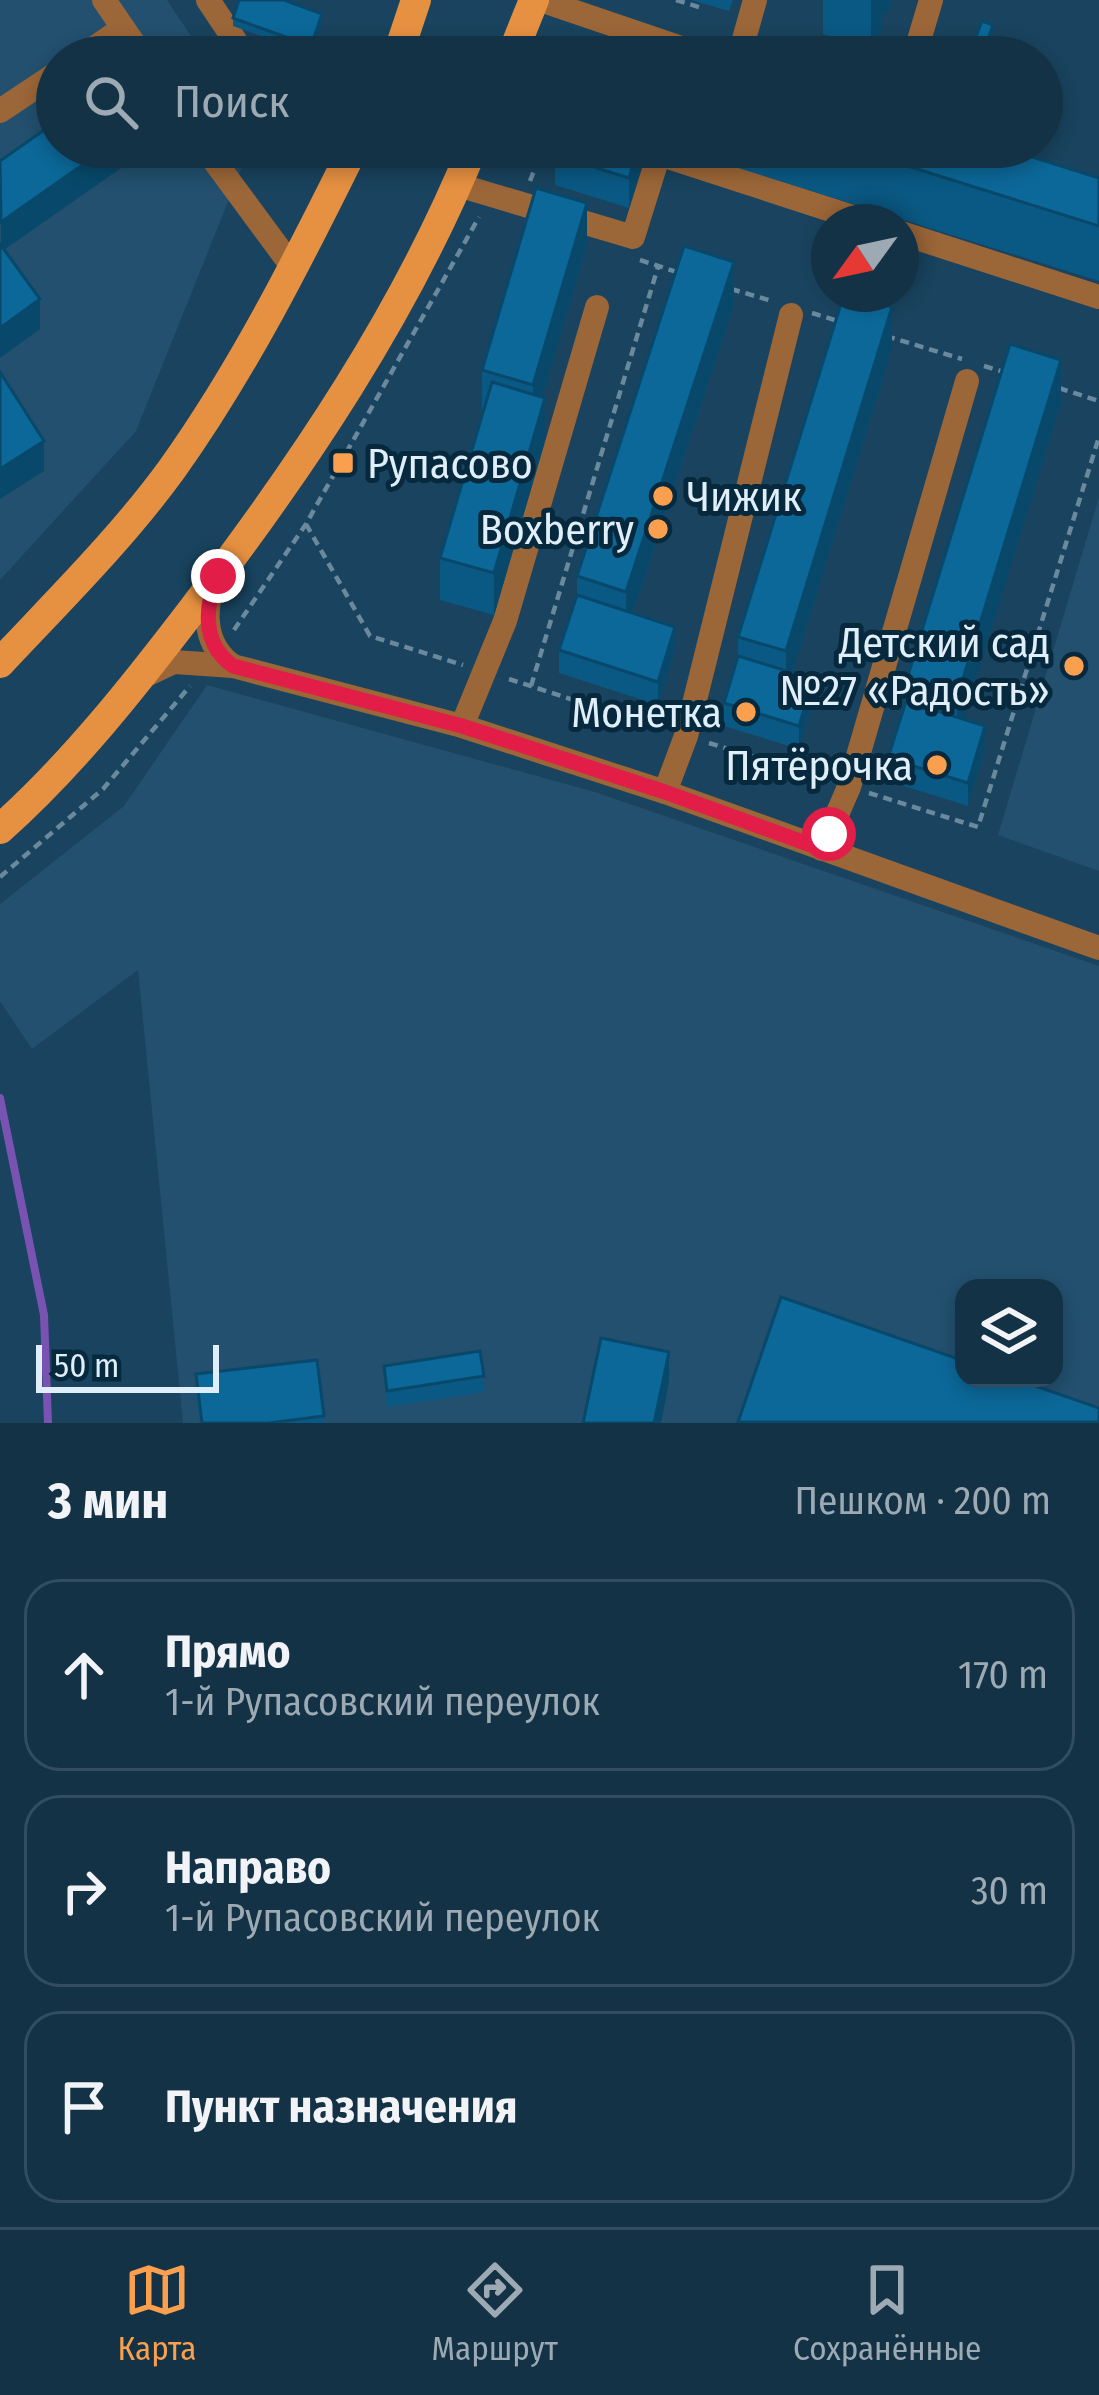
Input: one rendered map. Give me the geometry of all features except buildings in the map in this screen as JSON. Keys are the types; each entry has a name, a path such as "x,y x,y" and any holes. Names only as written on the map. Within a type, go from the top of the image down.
{"main road":[{"path":"404,36 416,0"},
{"path":"521,36 537,0"},
{"path":"0,663 103,554 170,471 223,394 344,168"},
{"path":"0,829 46,785 135,682 321,432 384,328 465,168"}],"street":[{"path":"104,0 129,36"},
{"path":"208,0 232,36"},
{"path":"537,0 645,36"},
{"path":"745,36 755,0"},
{"path":"920,36 931,0"},
{"path":"111,36 123,28"},
{"path":"0,111 36,87"},
{"path":"220,168 294,268"},
{"path":"458,185 633,237 654,168"},
{"path":"701,168 812,204"},
{"path":"919,239 1099,297"},
{"path":"462,726 505,621 597,307"},
{"path":"665,792 686,736 790,309"},
{"path":"822,849 849,787 967,382"},
{"path":"218,576 208,604 208,624 216,650 233,666"},
{"path":"135,682 174,662 233,666 462,726 665,792 1099,947"}],"path":[{"path":"676,0 702,8"},
{"path":"531,686 658,267 681,274"},
{"path":"726,287 824,317"},
{"path":"307,524 370,636 978,827 1099,437"}],"shaded area":[{"path":"0,0 167,0 191,36 36,36 36,168 242,168 136,431 0,580"},
{"name":"Детский сад №27 «Радость»","path":"1099,497 1099,871 998,835"},
{"path":"207,685 595,792 1099,966 1099,1423 183,1423 138,970 32,1049 0,1001 0,904 124,806"}],"waterway":[{"path":"0,1098 44,1315 48,1423"}],"place":[{"name":"Рупасово","path":"343,463"},
{"name":"Чижик","path":"663,496"},
{"name":"Boxberry","path":"658,529"},
{"name":"Детский сад №27 «Радость»","path":"1074,666"},
{"name":"Монетка","path":"746,712"},
{"name":"Пятёрочка","path":"937,765"}],"route":[{"path":"218,576 208,604 208,624 216,650 233,666 462,726 822,849 829,834"}]}
